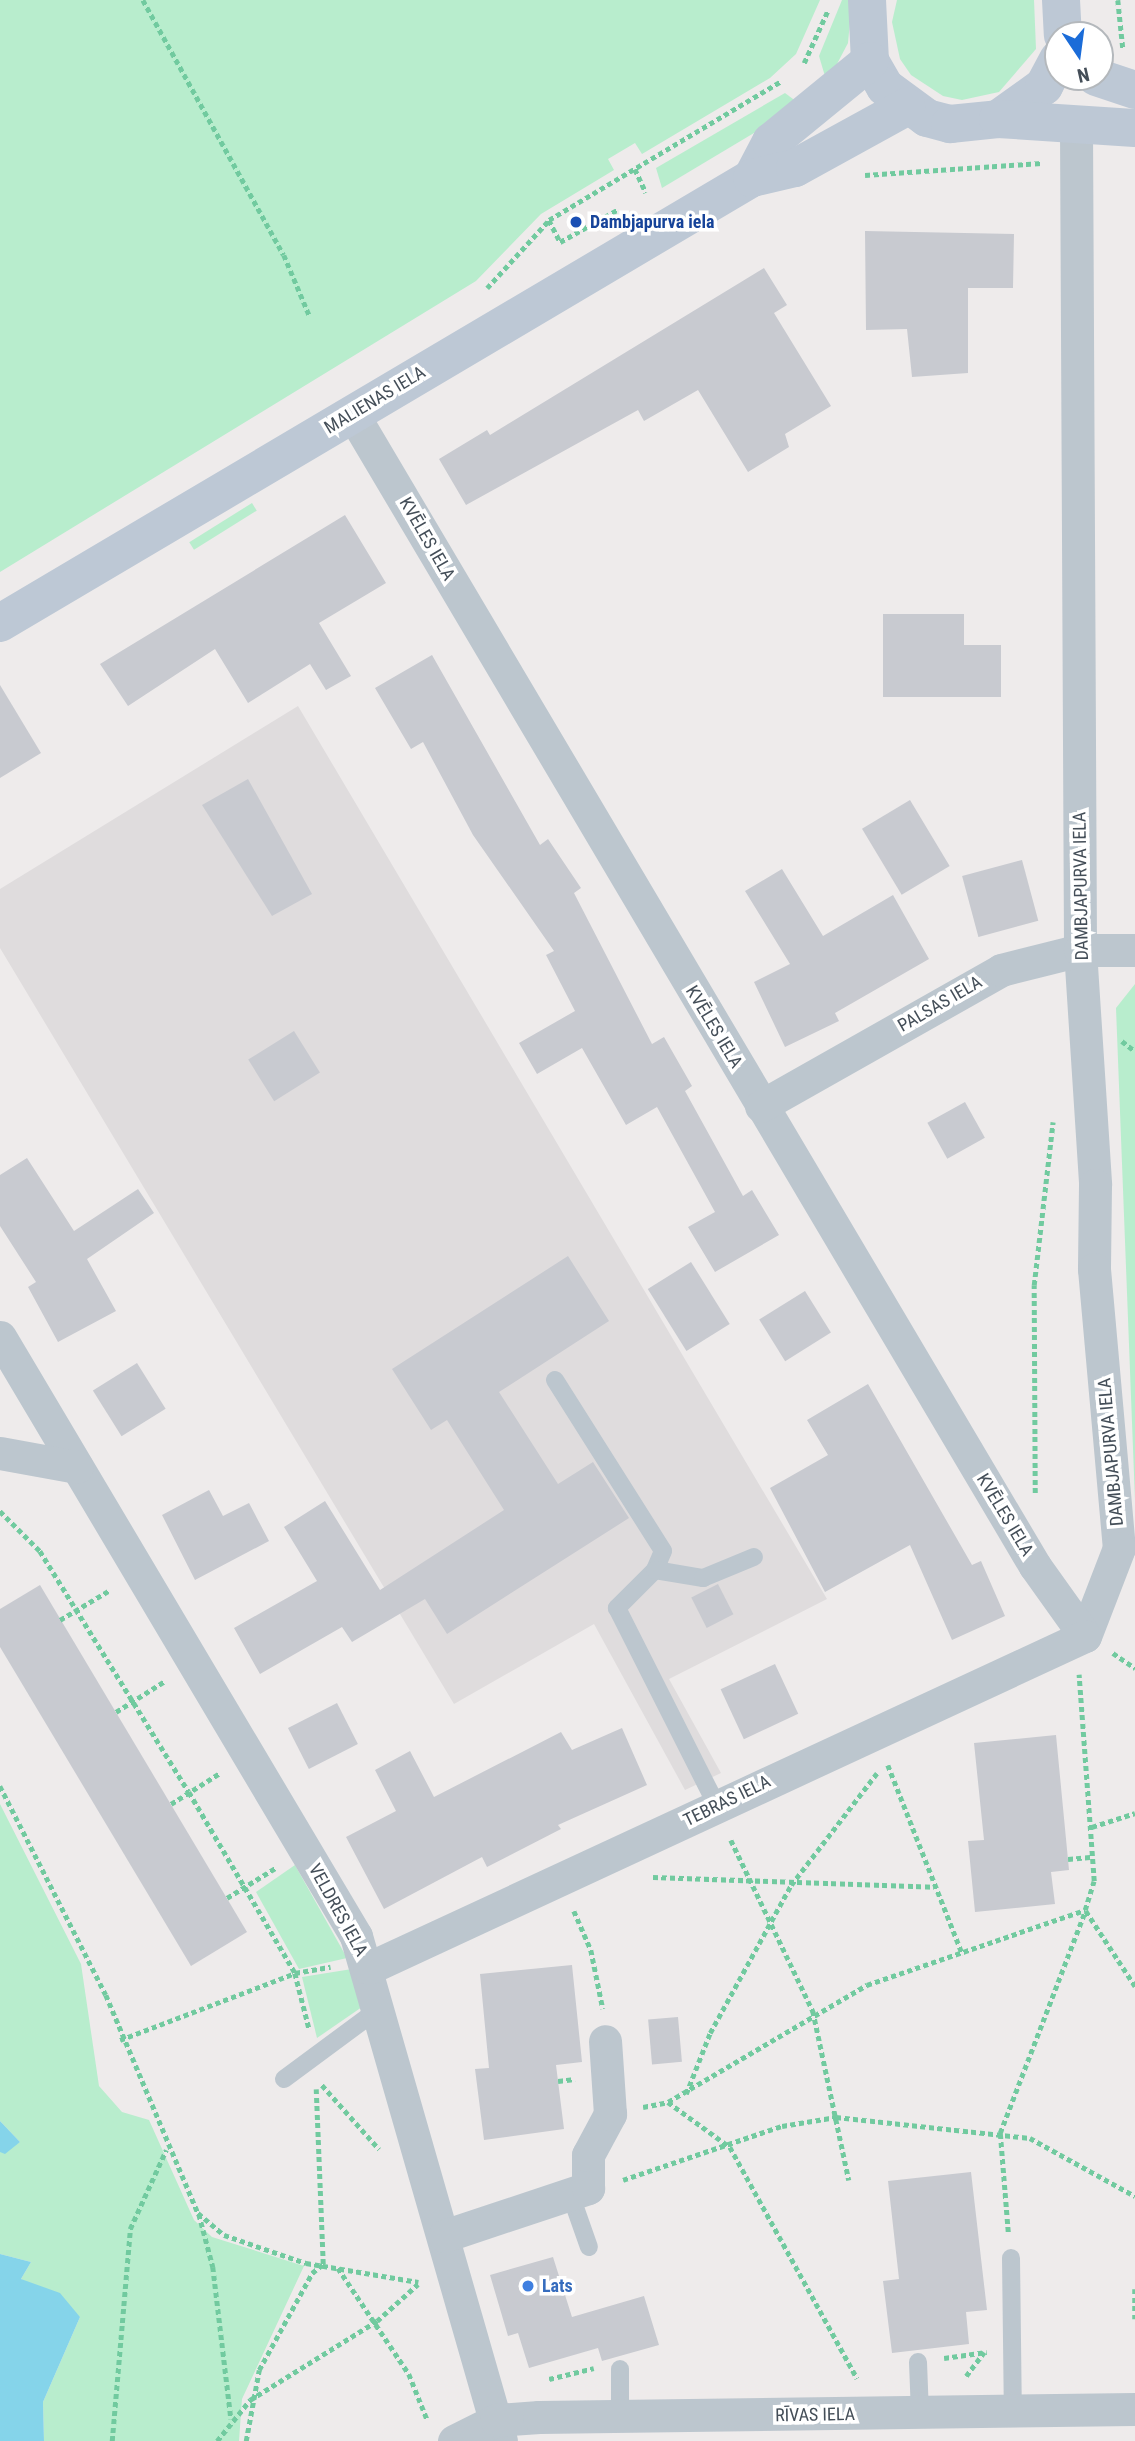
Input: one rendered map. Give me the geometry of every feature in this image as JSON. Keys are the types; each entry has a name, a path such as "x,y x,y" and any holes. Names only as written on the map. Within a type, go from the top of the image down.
{"street":[{"path":"867,0 870,61 906,107 950,124 998,119 1030,99 1044,80"},
{"path":"1061,0 1062,21"},
{"path":"752,178 771,142 870,61"},
{"path":"1114,83 1135,90"},
{"name":"MALIENAS IELA","path":"0,623 752,178 796,168 906,107"},
{"path":"998,119 1076,160 1135,128"},
{"name":"DAMBJAPURVA IELA","path":"1076,160 1080,950 1095,1185 1094,1269 1119,1548 1085,1636"},
{"name":"KVĒLES IELA","path":"352,413 1035,1566 1085,1636"},
{"name":"PALSAS IELA","path":"761,1106 1000,970 1080,950 1135,950"},
{"name":"VELDRES IELA","path":"0,1337 304,1850 369,1968 498,2430"},
{"path":"0,1453 78,1467"},
{"name":"TEBRAS IELA","path":"369,1968 1085,1636"},
{"path":"444,2236 580,2192 588,2155 610,2114 605,2041"},
{"name":"RĪVAS IELA","path":"498,2430 620,2417 869,2414 911,2423 1013,2411 1135,2409"},
{"path":"442,2435 498,2430"}],"lane":[{"path":"555,1380 663,1551 655,1570 617,1608 717,1806"},
{"path":"655,1570 703,1578 754,1557"},
{"path":"284,2079 380,2008"},
{"path":"580,2192 589,2247"},
{"path":"1011,2258 1013,2411"},
{"path":"911,2423 918,2362"},
{"path":"620,2370 620,2417"}],"path":[{"path":"144,0 284,255 310,317"},
{"path":"799,69 832,0"},
{"path":"477,296 549,220 794,74"},
{"path":"858,176 1076,160"},
{"path":"635,169 649,191 638,198"},
{"path":"549,220 560,242 627,204"},
{"path":"1035,1499 1034,1285 1054,1109"},
{"path":"0,1511 3,1520 40,1551 79,1608 246,1887 295,1973 316,2055"},
{"path":"61,1620 138,1573"},
{"path":"1011,2258 1000,2133 1094,1881 1079,1673 1085,1636"},
{"path":"116,1712 192,1664"},
{"path":"171,1804 247,1755"},
{"path":"685,2096 710,2033 791,1885 887,1761 934,1887 963,1955"},
{"path":"0,1786 106,1995 120,2040 166,2149 198,2213 213,2267 231,2418"},
{"path":"717,1806 769,1925 813,2011 849,2180"},
{"path":"1092,1827 1135,1814"},
{"path":"227,1898 304,1850"},
{"path":"1068,1859 1093,1857"},
{"path":"648,1877 791,1885 934,1887"},
{"path":"560,1880 601,1984 605,2041"},
{"path":"610,2114 685,2096 813,2011 867,1984 963,1955 1085,1910"},
{"path":"1085,1910 1135,1986"},
{"path":"120,2040 295,1973 349,1963 369,1968"},
{"path":"246,2441 250,2400 273,2339 323,2263 317,2079 379,2150 425,2171"},
{"path":"668,2102 730,2147 868,2398 869,2414"},
{"path":"580,2192 730,2147 782,2126 836,2117 1030,2138 1135,2196"},
{"path":"112,2441 130,2229 166,2149"},
{"path":"198,2213 224,2235 338,2267 420,2282 456,2280"},
{"path":"338,2267 377,2321 442,2435"},
{"path":"217,2441 231,2418 250,2400 377,2321 420,2282"},
{"path":"1135,2289 1135,2319"},
{"path":"541,2382 587,2368 620,2370"}],"shaded area":[{"path":"298,706 827,1599 669,1679 721,1773 685,1790 594,1624 454,1704 0,948 0,889"}],"green space":[{"path":"0,0 820,0 796,54 770,78 642,154 635,143 608,159 614,170 541,214 476,281 0,572"},
{"path":"842,0 852,0 848,43 827,83 819,56"},
{"path":"897,0 1034,0 1036,49 999,92 962,100 943,96 911,75 900,59 892,22"},
{"path":"785,93 801,105 662,188 656,168"},
{"path":"252,503 257,511 194,550 189,542"},
{"path":"1135,984 1135,1500 1116,1008"},
{"path":"0,1804 81,1964 99,2086 122,2112 149,2120 194,2220 212,2237 304,2266 242,2399 239,2441 44,2441 43,2402 80,2317 21,2279 31,2262 0,2254 0,2152 20,2142 0,2121"},
{"path":"295,1865 347,1958 299,1969 256,1892"},
{"path":"352,1969 362,2007 317,2038 302,1977"}],"water":[{"path":"0,2121 20,2142 5,2154 0,2152"},
{"path":"0,2254 31,2262 21,2279 60,2293 80,2317 43,2402 44,2441 0,2441"}],"building":[{"path":"865,231 1014,234 1013,288 968,288 968,373 912,377 907,329 866,330"},
{"path":"764,268 787,305 774,313 831,406 785,434 789,447 748,472 698,390 644,421 638,410 466,505 439,459 487,430 490,435"},
{"path":"345,515 386,583 319,623 351,676 326,690 310,664 248,703 215,649 128,706 100,664"},
{"path":"883,614 964,614 964,645 1001,645 1001,697 883,697"},
{"path":"432,655 540,845 548,839 581,888 574,893 652,1044 664,1037 692,1086 685,1091 743,1196 752,1190 779,1235 715,1272 688,1227 715,1212 657,1107 626,1125 582,1048 537,1074 519,1043 575,1011 546,955 554,951 473,835 423,742 411,749 375,688"},
{"path":"0,685 41,753 0,778"},
{"path":"248,779 312,894 272,916 202,805"},
{"path":"910,800 950,866 902,895 862,829"},
{"path":"1022,860 1038,921 978,937 962,876"},
{"path":"782,869 823,936 893,895 929,959 835,1013 839,1021 785,1047 754,982 790,964 745,891"},
{"path":"294,1031 320,1073 274,1101 248,1060"},
{"path":"965,1102 985,1138 947,1159 927,1123"},
{"path":"27,1158 74,1231 138,1189 154,1213 87,1259 116,1311 58,1342 28,1287 36,1282 0,1226 0,1175"},
{"path":"568,1256 609,1321 499,1392 558,1484 593,1462 629,1518 447,1634 425,1599 352,1642 342,1627 260,1674 234,1628 317,1581 284,1527 325,1501 380,1590 504,1510 447,1420 431,1430 392,1369"},
{"path":"691,1262 730,1324 686,1351 648,1289"},
{"path":"805,1291 831,1333 785,1361 759,1320"},
{"path":"137,1363 166,1409 122,1436 93,1391"},
{"path":"868,1384 972,1565 981,1561 1005,1616 952,1640 910,1545 825,1592 770,1488 828,1455 807,1420"},
{"path":"209,1490 223,1516 249,1503 269,1541 195,1580 162,1515"},
{"path":"718,1584 733,1614 707,1628 691,1598"},
{"path":"40,1585 247,1932 191,1966 0,1647 0,1609"},
{"path":"775,1664 798,1714 744,1739 721,1689"},
{"path":"337,1703 358,1744 309,1769 288,1728"},
{"path":"622,1728 647,1785 558,1825 561,1829 487,1867 482,1857 384,1909 346,1837 396,1811 375,1770 410,1751 434,1797 561,1732 572,1750"},
{"path":"1056,1735 1069,1870 1051,1872 1055,1904 975,1912 968,1841 984,1840 974,1743"},
{"path":"572,1965 582,2062 556,2065 564,2129 484,2140 475,2069 489,2068 480,1974"},
{"path":"678,2017 682,2062 652,2064 648,2020"},
{"path":"971,2172 987,2310 966,2312 969,2344 892,2353 883,2281 899,2279 888,2181"},
{"path":"553,2257 572,2317 644,2296 659,2345 602,2361 598,2348 529,2368 518,2333 508,2336 490,2275"}],"place":[{"name":"Dambjapurva iela","path":"576,222"},
{"name":"Lats","path":"528,2286"}]}
